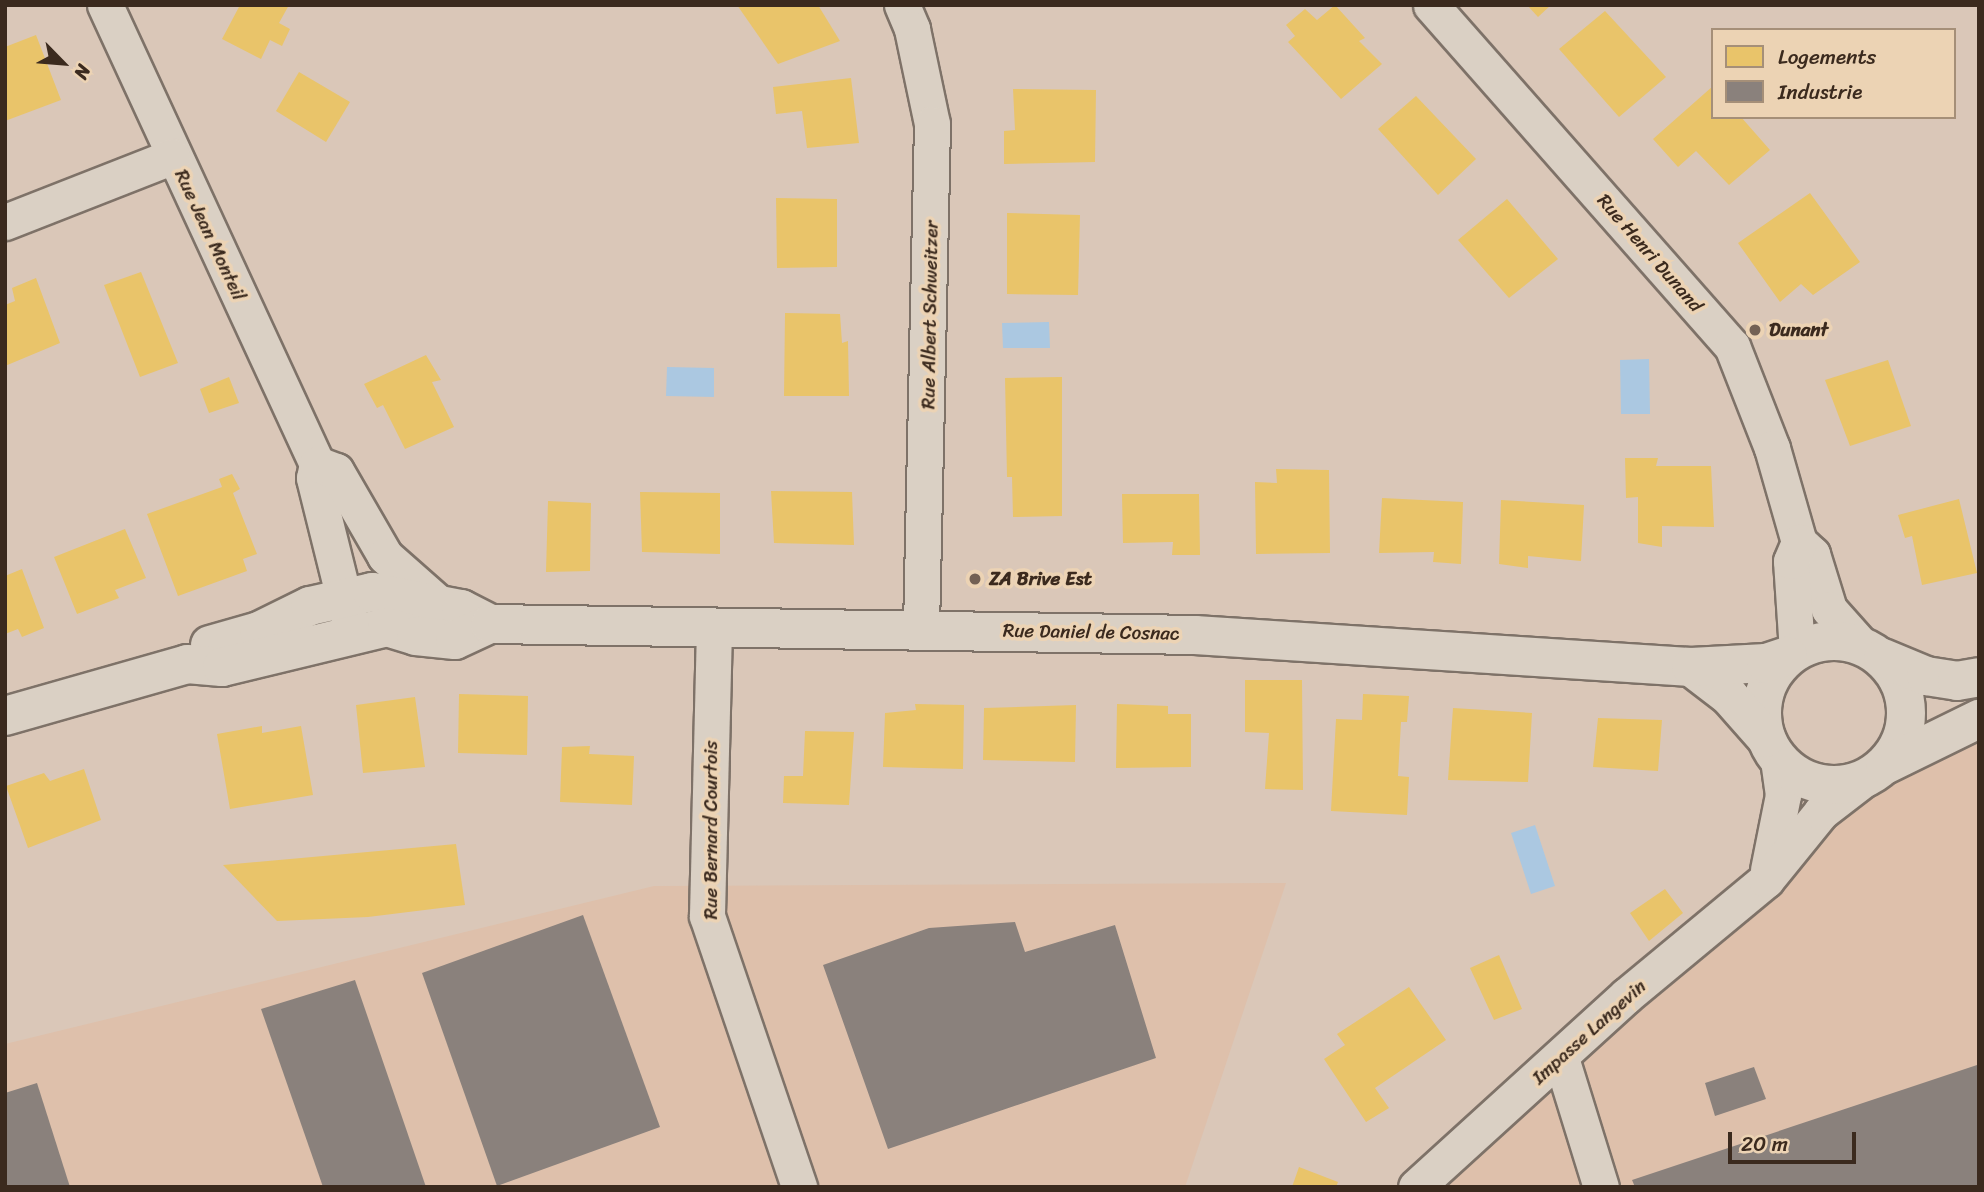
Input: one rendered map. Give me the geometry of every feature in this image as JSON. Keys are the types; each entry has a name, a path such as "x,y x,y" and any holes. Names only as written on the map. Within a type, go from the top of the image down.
{"street":[{"name":"Rue Jean Monteil","path":"105,5 317,464 314,478 349,615"},
{"name":"Rue Albert Schweitzer","path":"902,5 912,29 932,124 921,629"},
{"name":"Rue Henri Dunand","path":"1431,5 1732,346 1772,448 1799,542 1812,554 1829,609 1872,651"},
{"path":"5,222 173,156"},
{"name":"Rue Jean Monteil","path":"317,464 335,471 385,556 443,607"},
{"name":"Rue Henri Dunand","path":"1793,654 1791,561 1799,542"},
{"name":"Rue Daniel de Cosnac","path":"349,615 372,592 461,609 490,624"},
{"name":"Rue Daniel de Cosnac","path":"5,716 187,664 214,642 259,631 310,606 416,636 455,640 490,624 1195,635 1691,667 1766,663 1793,654"},
{"name":"Rue Bernard Courtois","path":"714,628 707,916 799,1187"},
{"path":"1766,880 1779,835 1783,795 1762,712 1766,688 1793,654 1835,640 1872,651 1926,676 1957,681 1979,677"},
{"path":"1872,651 1898,677 1907,720 1900,744 1875,772"},
{"path":"1691,667 1729,696 1772,748 1814,783 1840,785 1875,772 1979,719"},
{"name":"Impasse Langevin","path":"1416,1187 1561,1058 1627,995 1766,880 1821,812 1875,772"},
{"path":"1561,1058 1601,1187"}],"shaded area":[{"path":"1979,729 1979,1187 1394,1187 1870,787"},
{"path":"1286,883 1185,1187 5,1187 5,1044 654,886"}],"water":[{"path":"1049,322 1050,348 1003,348 1002,323"},
{"path":"1649,359 1650,414 1621,414 1620,360"},
{"path":"667,367 714,368 714,397 666,396"},
{"path":"1535,825 1555,886 1531,894 1511,833"}],"building: Logements":[{"path":"240,5 289,5 279,23 290,29 282,46 270,40 261,59 222,39"},
{"path":"737,5 818,5 840,41 778,64"},
{"path":"1335,5 1365,38 1359,41 1382,64 1341,99 1288,42 1295,36 1286,25 1305,9 1317,20"},
{"path":"1527,5 1551,5 1538,17"},
{"path":"1605,11 1666,77 1619,117 1559,49"},
{"path":"36,35 61,100 5,121 5,47"},
{"path":"299,72 350,102 326,142 276,111"},
{"path":"851,78 859,143 807,148 802,111 776,114 773,87"},
{"path":"1711,88 1711,119 1743,119 1770,150 1729,185 1696,151 1678,167 1653,139"},
{"path":"1013,89 1096,90 1095,162 1004,164 1004,131 1015,130"},
{"path":"1416,96 1476,159 1438,195 1378,129"},
{"path":"1810,193 1860,262 1813,295 1801,284 1780,302 1738,243"},
{"path":"776,198 837,199 837,267 777,268"},
{"path":"1507,199 1558,259 1509,298 1458,240"},
{"path":"1007,213 1080,215 1078,295 1007,294"},
{"path":"141,272 178,363 140,377 104,285"},
{"path":"36,278 60,343 5,366 5,305 15,301 12,288"},
{"path":"785,313 840,314 842,343 848,341 849,396 784,396"},
{"path":"426,355 441,380 432,382 454,427 405,449 383,405 377,408 364,384"},
{"path":"1888,360 1911,426 1850,446 1825,380"},
{"path":"229,377 239,403 209,413 200,389"},
{"path":"1062,377 1062,516 1013,517 1012,477 1007,477 1005,378"},
{"path":"1625,458 1658,458 1656,466 1711,466 1714,527 1662,526 1662,547 1638,543 1638,497 1626,498"},
{"path":"1276,469 1329,470 1330,553 1256,554 1255,482 1277,483"},
{"path":"232,474 240,489 233,493 257,554 243,559 247,571 178,596 147,514 222,487 219,479"},
{"path":"771,491 852,492 854,545 774,543"},
{"path":"640,492 720,493 720,554 642,552"},
{"path":"1122,494 1199,494 1200,555 1172,555 1173,542 1123,543"},
{"path":"1382,498 1463,502 1461,564 1433,562 1434,552 1379,553"},
{"path":"1959,499 1977,573 1922,585 1912,536 1905,538 1898,515"},
{"path":"1501,500 1584,505 1581,561 1528,556 1528,568 1499,564"},
{"path":"548,501 591,503 590,571 546,572"},
{"path":"125,529 146,578 115,590 119,598 77,614 54,557"},
{"path":"22,569 44,628 22,637 18,629 5,634 5,576"},
{"path":"1245,680 1302,680 1303,790 1265,789 1269,733 1245,732"},
{"path":"459,694 528,696 527,755 458,753"},
{"path":"1363,694 1409,696 1407,722 1401,722 1398,776 1409,777 1407,815 1331,811 1336,719 1362,720"},
{"path":"415,697 425,767 363,773 356,705"},
{"path":"915,704 964,705 963,769 883,767 885,713 916,710"},
{"path":"1117,704 1168,706 1168,714 1191,714 1191,767 1116,768"},
{"path":"1076,705 1075,762 983,760 984,708"},
{"path":"1453,708 1532,713 1528,782 1448,780"},
{"path":"1598,718 1662,720 1658,771 1593,767"},
{"path":"262,726 262,733 301,726 313,795 230,809 217,734"},
{"path":"805,731 854,732 849,805 783,803 784,776 803,776"},
{"path":"590,746 589,754 634,756 632,805 560,802 562,747"},
{"path":"84,769 101,820 28,848 6,786 44,773 50,781"},
{"path":"456,844 465,905 368,917 277,921 223,865"},
{"path":"1665,889 1683,913 1649,941 1630,913"},
{"path":"1499,955 1522,1009 1494,1020 1470,968"},
{"path":"1409,987 1446,1040 1375,1088 1389,1108 1366,1122 1324,1059 1345,1045 1337,1034"},
{"path":"1299,1167 1338,1182 1336,1187 1292,1187"}],"building: Industrie":[{"path":"583,915 660,1127 497,1186 422,973"},
{"path":"1015,922 1025,952 1115,925 1156,1058 888,1149 823,965 929,928"},
{"path":"355,980 426,1187 323,1187 261,1009"},
{"path":"1977,1065 1979,1187 1635,1187 1632,1180"},
{"path":"1754,1067 1766,1099 1715,1116 1705,1083"},
{"path":"37,1083 70,1187 5,1187 5,1093"}],"place":[{"name":"Dunant","path":"1755,330"},
{"name":"ZA Brive Est","path":"975,579"}]}
